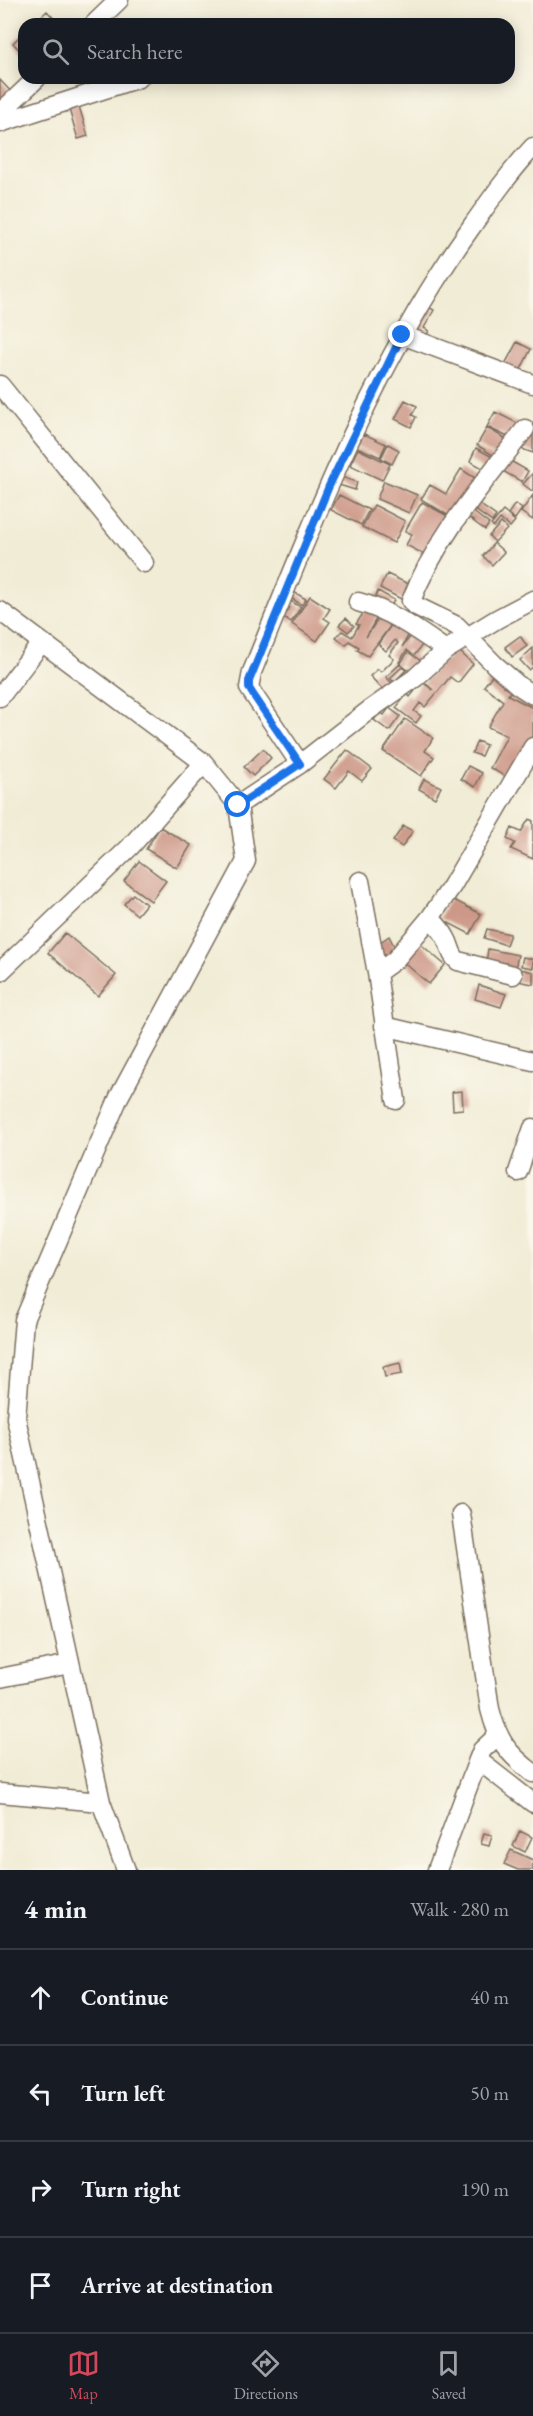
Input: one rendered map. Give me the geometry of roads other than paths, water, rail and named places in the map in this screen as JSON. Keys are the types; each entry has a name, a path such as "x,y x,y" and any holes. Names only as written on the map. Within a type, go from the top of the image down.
{"street":[{"path":"100,18 119,0"},
{"path":"0,113 31,84"},
{"path":"0,123 120,84"},
{"path":"300,764 249,688 249,681 329,486 402,335 427,291 465,236 512,169 533,147"},
{"path":"402,335 533,384"},
{"path":"0,385 144,563"},
{"path":"525,429 459,516 432,559 411,601 412,604 457,626 495,665 533,695"},
{"path":"238,805 300,764 415,678 446,650 468,635 533,600"},
{"path":"358,602 385,611 402,620 446,650"},
{"path":"0,610 204,763 238,805 246,861 119,1097 24,1320 16,1418 101,1802 126,1870"},
{"path":"0,697 42,642"},
{"path":"377,973 395,960 430,918 469,860 488,820 533,747"},
{"path":"0,972 130,847 204,763"},
{"path":"360,881 377,973 396,1100"},
{"path":"430,918 439,927 458,961 513,975"},
{"path":"384,1026 533,1061"},
{"path":"518,1172 533,1128"},
{"path":"437,1870 487,1747 490,1710 461,1514"},
{"path":"0,1678 70,1664"},
{"path":"487,1747 519,1763 533,1773"},
{"path":"487,1747 533,1803"},
{"path":"0,1793 101,1802"}]}
